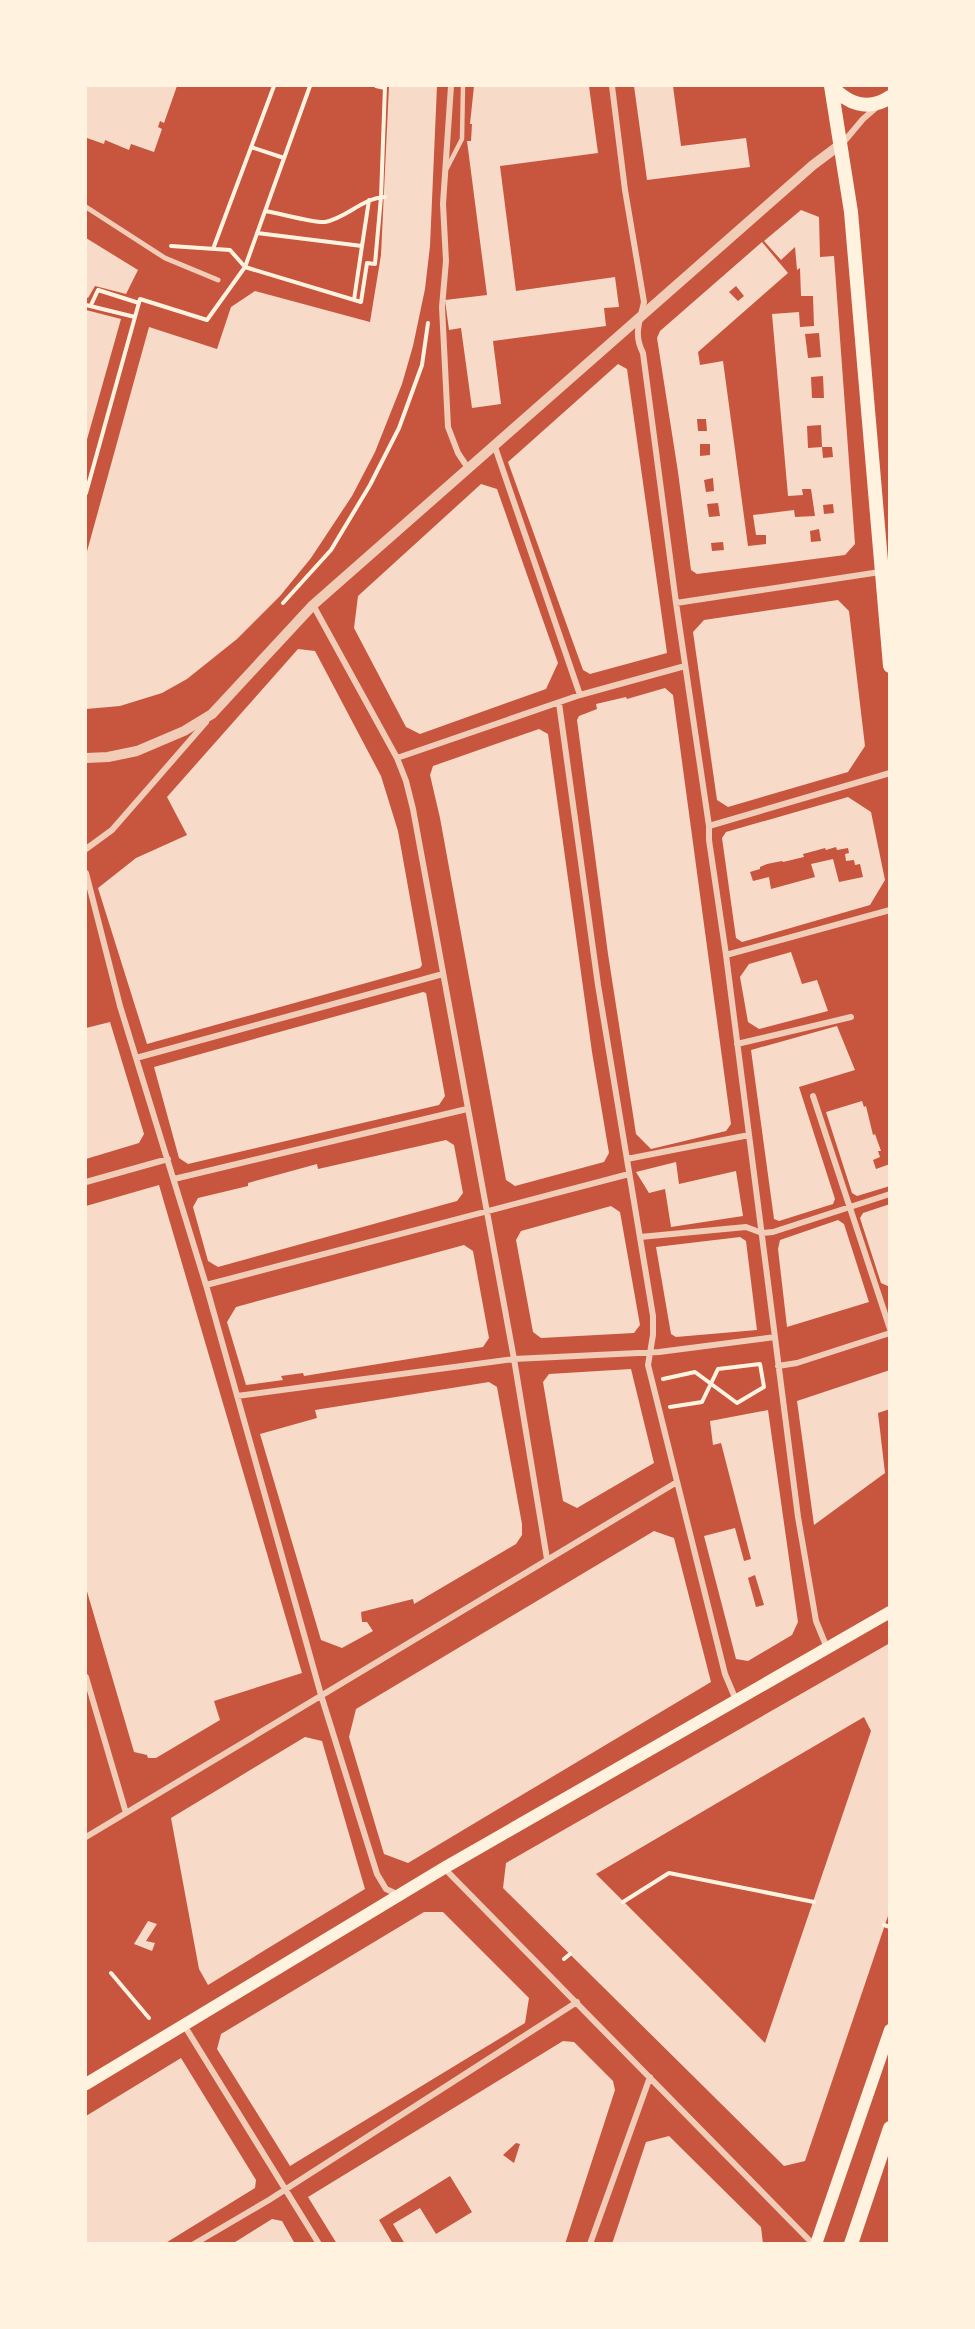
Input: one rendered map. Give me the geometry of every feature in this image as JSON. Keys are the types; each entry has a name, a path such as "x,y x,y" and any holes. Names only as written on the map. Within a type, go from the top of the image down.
{"main road":[{"path":"831,86 843,99 856,104 869,104 889,98"},
{"path":"831,86 851,212 880,573 890,666"},
{"path":"86,2084 444,1868 890,1612"},
{"path":"815,2244 890,2031"},
{"path":"851,2244 890,2128"}],"street":[{"path":"451,86 443,204 446,261 442,307 448,427 458,453 468,468"},
{"path":"612,86 625,190 644,302 638,319 637,341 643,353 676,603 709,826 798,1517 816,1621 827,1648"},
{"path":"86,849 112,830 212,714 313,605 813,165 841,144 863,119 889,98"},
{"path":"86,207 165,258 218,280"},
{"path":"495,447 580,695"},
{"path":"676,603 880,573"},
{"path":"313,605 397,758 413,809 514,1359 547,1559"},
{"path":"397,758 580,695 685,666"},
{"path":"560,703 598,985 654,1325 648,1352 648,1365 725,1674 736,1701"},
{"path":"86,758 108,757 137,751 184,731 212,714"},
{"path":"709,826 890,773"},
{"path":"86,873 136,1058 206,1285 321,1695 377,1874 386,1889 399,1895"},
{"path":"726,955 890,910"},
{"path":"136,1058 443,974"},
{"path":"737,1044 850,1017"},
{"path":"778,1366 797,1363 890,1331 813,1096"},
{"path":"174,1179 467,1109"},
{"path":"627,1159 749,1135"},
{"path":"86,1182 168,1159"},
{"path":"206,1285 629,1174"},
{"path":"640,1237 746,1227 762,1233 890,1194"},
{"path":"237,1396 514,1359 648,1352 775,1337"},
{"path":"86,1837 677,1482"},
{"path":"86,1677 126,1812"},
{"path":"444,1868 815,2244"},
{"path":"194,2244 286,2189 577,2002"},
{"path":"184,2025 319,2244"},
{"path":"590,2244 650,2077"}],"lane":[{"path":"447,168 462,139 463,86"}],"path":[{"path":"213,249 274,86"},
{"path":"86,490 140,299 207,320 245,267 310,86"},
{"path":"175,246 230,250 245,267 361,302 367,263 375,264 383,197 385,87 376,86"},
{"path":"251,147 284,158"},
{"path":"265,211 324,222 345,214 369,200 383,197"},
{"path":"354,300 369,200"},
{"path":"257,233 362,246"},
{"path":"135,317 88,305 98,290 139,303"},
{"path":"283,603 331,550 370,484 399,428 422,365 429,323"},
{"path":"663,1379 694,1372 711,1384 737,1403 764,1387 760,1364 718,1369 711,1384 702,1402 669,1407"},
{"path":"623,1902 669,1873 814,1902"},
{"path":"564,1959 570,1954"},
{"path":"111,1973 149,2018"}],"building":[{"path":"86,86 177,86 164,123 160,121 158,127 162,129 154,152 131,144 129,150 105,140 104,144 87,138"},
{"path":"389,86 437,86 430,246 425,289 402,384 375,452 352,496 311,558 280,596 237,639 187,679 162,693 120,706 86,709 86,555 149,327 217,349 231,307 255,291 370,322 381,255"},
{"path":"474,86 589,86 598,153 500,166 516,291 615,277 619,307 604,308 606,326 493,341 501,404 472,408 461,328 449,330 445,300 487,295 467,141 471,141 472,124 470,124"},
{"path":"634,86 673,86 681,146 746,138 750,167 647,180"},
{"path":"801,210 819,217 820,257 834,256 855,544 845,555 697,574 691,570 657,338 660,331 762,242 788,273 698,352 700,365 723,361 748,546 766,544 766,535 756,535 753,515 794,510 795,517 815,516 811,489 802,489 803,495 788,496 772,314 799,312 800,327 814,326 813,296 801,296 800,268 797,270 795,247 781,260 764,241","holes":["736,286 744,296 738,301 729,292","819,333 821,357 808,358 805,334","823,376 824,398 812,398 811,377","697,419 706,419 707,431 698,431","821,425 822,447 808,448 807,426","700,444 710,444 710,455 700,456","822,447 832,447 833,457 823,458","713,478 714,491 706,492 704,480","718,503 720,516 709,517 707,504","833,504 834,513 824,514 823,505","819,529 821,541 811,542 810,531","723,542 724,550 712,551 711,543"]},
{"path":"86,238 138,270 126,294 95,286 88,298 86,297"},
{"path":"86,310 121,319 86,443"},
{"path":"618,364 627,369 667,653 590,674 583,670 508,462"},
{"path":"481,484 497,489 558,663 546,689 420,734 406,727 354,628 358,596"},
{"path":"838,600 849,611 865,746 848,772 728,807 717,800 693,632 704,620"},
{"path":"298,649 315,651 381,776 398,831 422,965 420,968 147,1044 98,888 136,858 187,835 167,797"},
{"path":"665,688 673,695 731,1124 726,1131 651,1149 636,1134 608,954 577,720 579,716 597,709 596,704 626,697 627,699"},
{"path":"539,729 548,734 592,1052 609,1153 604,1162 515,1186 506,1180 440,818 430,775 433,766"},
{"path":"848,797 871,812 885,880 870,905 742,942 736,938 722,838 726,832","holes":["836,847 837,850 848,848 849,853 845,854 846,861 854,860 855,865 860,864 863,877 839,882 833,859 811,864 815,877 771,889 769,877 753,881 750,872 767,864 804,857 803,854 825,848 826,850"]},
{"path":"791,952 802,984 817,980 828,1011 759,1029 748,1022 740,977 749,964"},
{"path":"426,993 445,1096 439,1105 188,1164 179,1158 154,1067"},
{"path":"110,1022 144,1134 139,1143 86,1159 86,1028"},
{"path":"837,1026 855,1070 799,1087 835,1199 833,1204 779,1221 774,1219 751,1050"},
{"path":"862,1101 864,1107 866,1106 873,1135 875,1134 881,1151 878,1151 880,1157 873,1160 876,1169 890,1164 890,1186 857,1196 852,1193 826,1112"},
{"path":"446,1140 454,1145 463,1193 457,1201 218,1267 208,1261 193,1207 198,1198 248,1186 248,1183 317,1164 318,1169"},
{"path":"676,1162 679,1184 736,1171 743,1216 671,1227 665,1189 649,1193 636,1172"},
{"path":"159,1185 302,1673 214,1701 220,1720 156,1758 148,1758 147,1755 134,1752 86,1588 86,1206"},
{"path":"890,1204 890,1287 881,1283 860,1218 863,1213"},
{"path":"611,1206 620,1212 640,1325 634,1333 541,1338 533,1332 516,1240 521,1231"},
{"path":"838,1220 844,1224 869,1302 787,1327 778,1249 780,1240"},
{"path":"740,1237 746,1241 757,1330 676,1337 671,1334 656,1247"},
{"path":"464,1245 473,1251 489,1338 483,1347 304,1376 303,1373 281,1376 283,1380 246,1385 227,1322 236,1307"},
{"path":"631,1369 654,1463 577,1508 563,1501 543,1382 549,1374"},
{"path":"890,1370 890,1409 878,1413 885,1473 814,1525 797,1401"},
{"path":"489,1382 497,1387 522,1524 522,1535 516,1544 414,1604 413,1599 361,1612 362,1622 367,1622 373,1631 342,1648 321,1640 260,1434 317,1418 315,1410"},
{"path":"768,1410 798,1622 792,1635 748,1661 736,1659 704,1536 735,1528 744,1561 751,1559 721,1443 713,1445 710,1421","holes":["755,1575 764,1605 756,1607 748,1578"]},
{"path":"654,1531 674,1538 711,1682 408,1863 384,1854 349,1737 356,1709"},
{"path":"890,1643 890,1910 805,2161 784,2166 503,1888 506,1863","holes":["864,1717 871,1731 765,2043 596,1874"]},
{"path":"305,1737 322,1741 365,1889 208,1985 199,1969 171,1818"},
{"path":"424,1912 443,1912 529,1998 525,2023 290,2166 217,2049 221,2034"},
{"path":"148,1921 157,1924 146,1941 155,1943 152,1951 134,1944"},
{"path":"563,2041 574,2042 613,2081 615,2090 565,2244 405,2244 393,2224 420,2208 436,2234 472,2212 450,2176 379,2220 393,2244 337,2244 308,2197","holes":["516,2143 520,2144 514,2163 503,2155"]},
{"path":"181,2058 256,2180 255,2188 164,2244 86,2244 86,2116"},
{"path":"669,2136 761,2227 763,2244 612,2244 646,2142"},
{"path":"272,2219 282,2221 295,2244 232,2244"}]}
